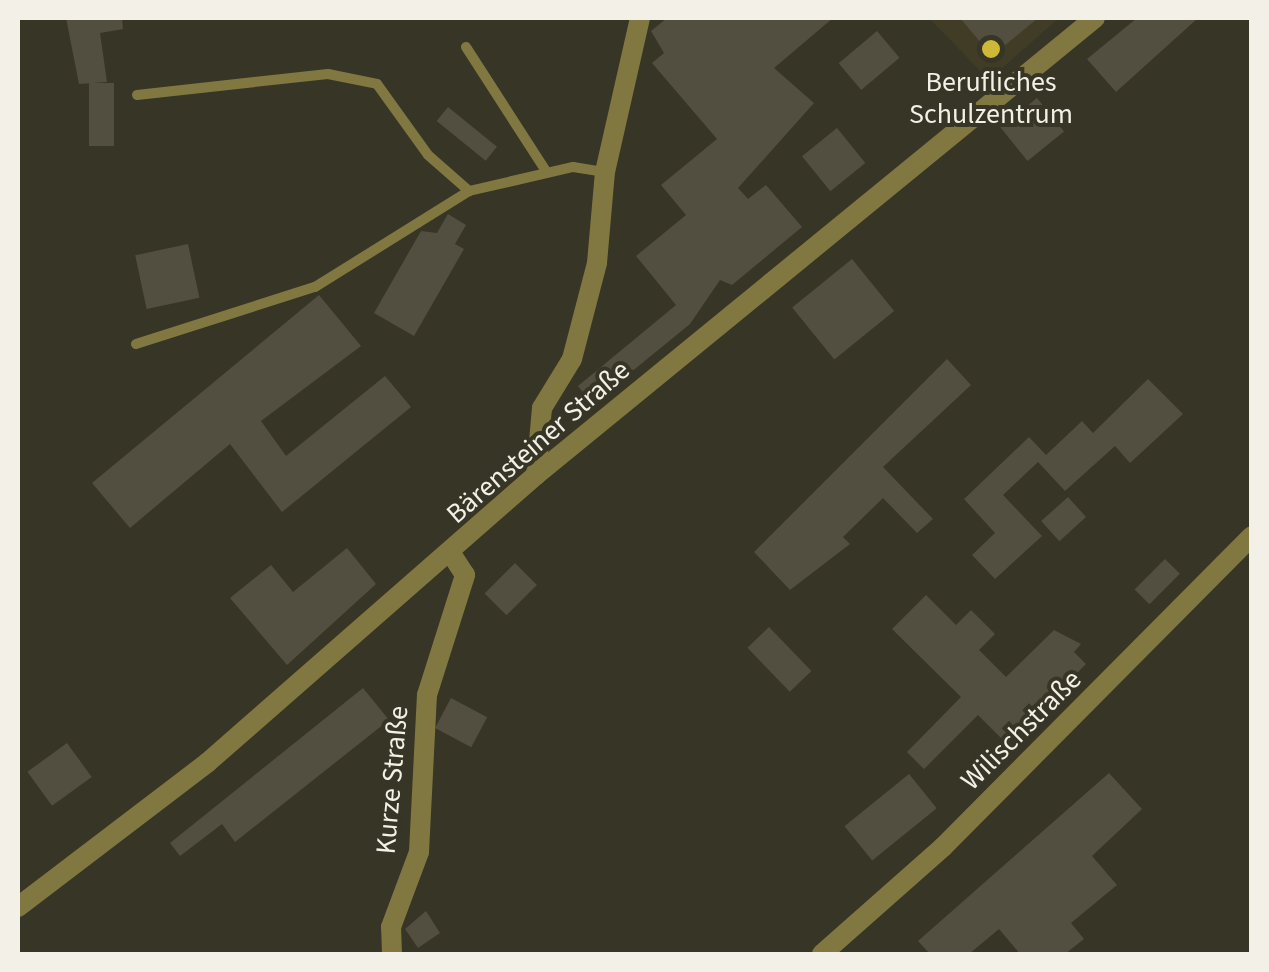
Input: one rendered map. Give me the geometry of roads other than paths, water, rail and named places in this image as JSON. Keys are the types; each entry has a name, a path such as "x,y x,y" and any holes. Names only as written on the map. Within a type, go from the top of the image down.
{"street":[{"path":"536,475 542,408 572,359 597,263 606,172 640,18"},
{"name":"Bärensteiner Straße","path":"18,907 207,763 452,555 536,475 1095,18"},
{"name":"Wilischstraße","path":"822,954 943,847 1252,536"},
{"name":"Kurze Straße","path":"392,954 392,927 419,852 427,694 465,576 452,555"}],"lane":[{"path":"466,46 546,171"},
{"path":"137,95 328,74 377,84 428,155 469,192"},
{"path":"136,344 315,287 469,192 546,171 606,172"}],"place":[{"name":"Berufliches Schulzentrum","path":"991,49"}]}
